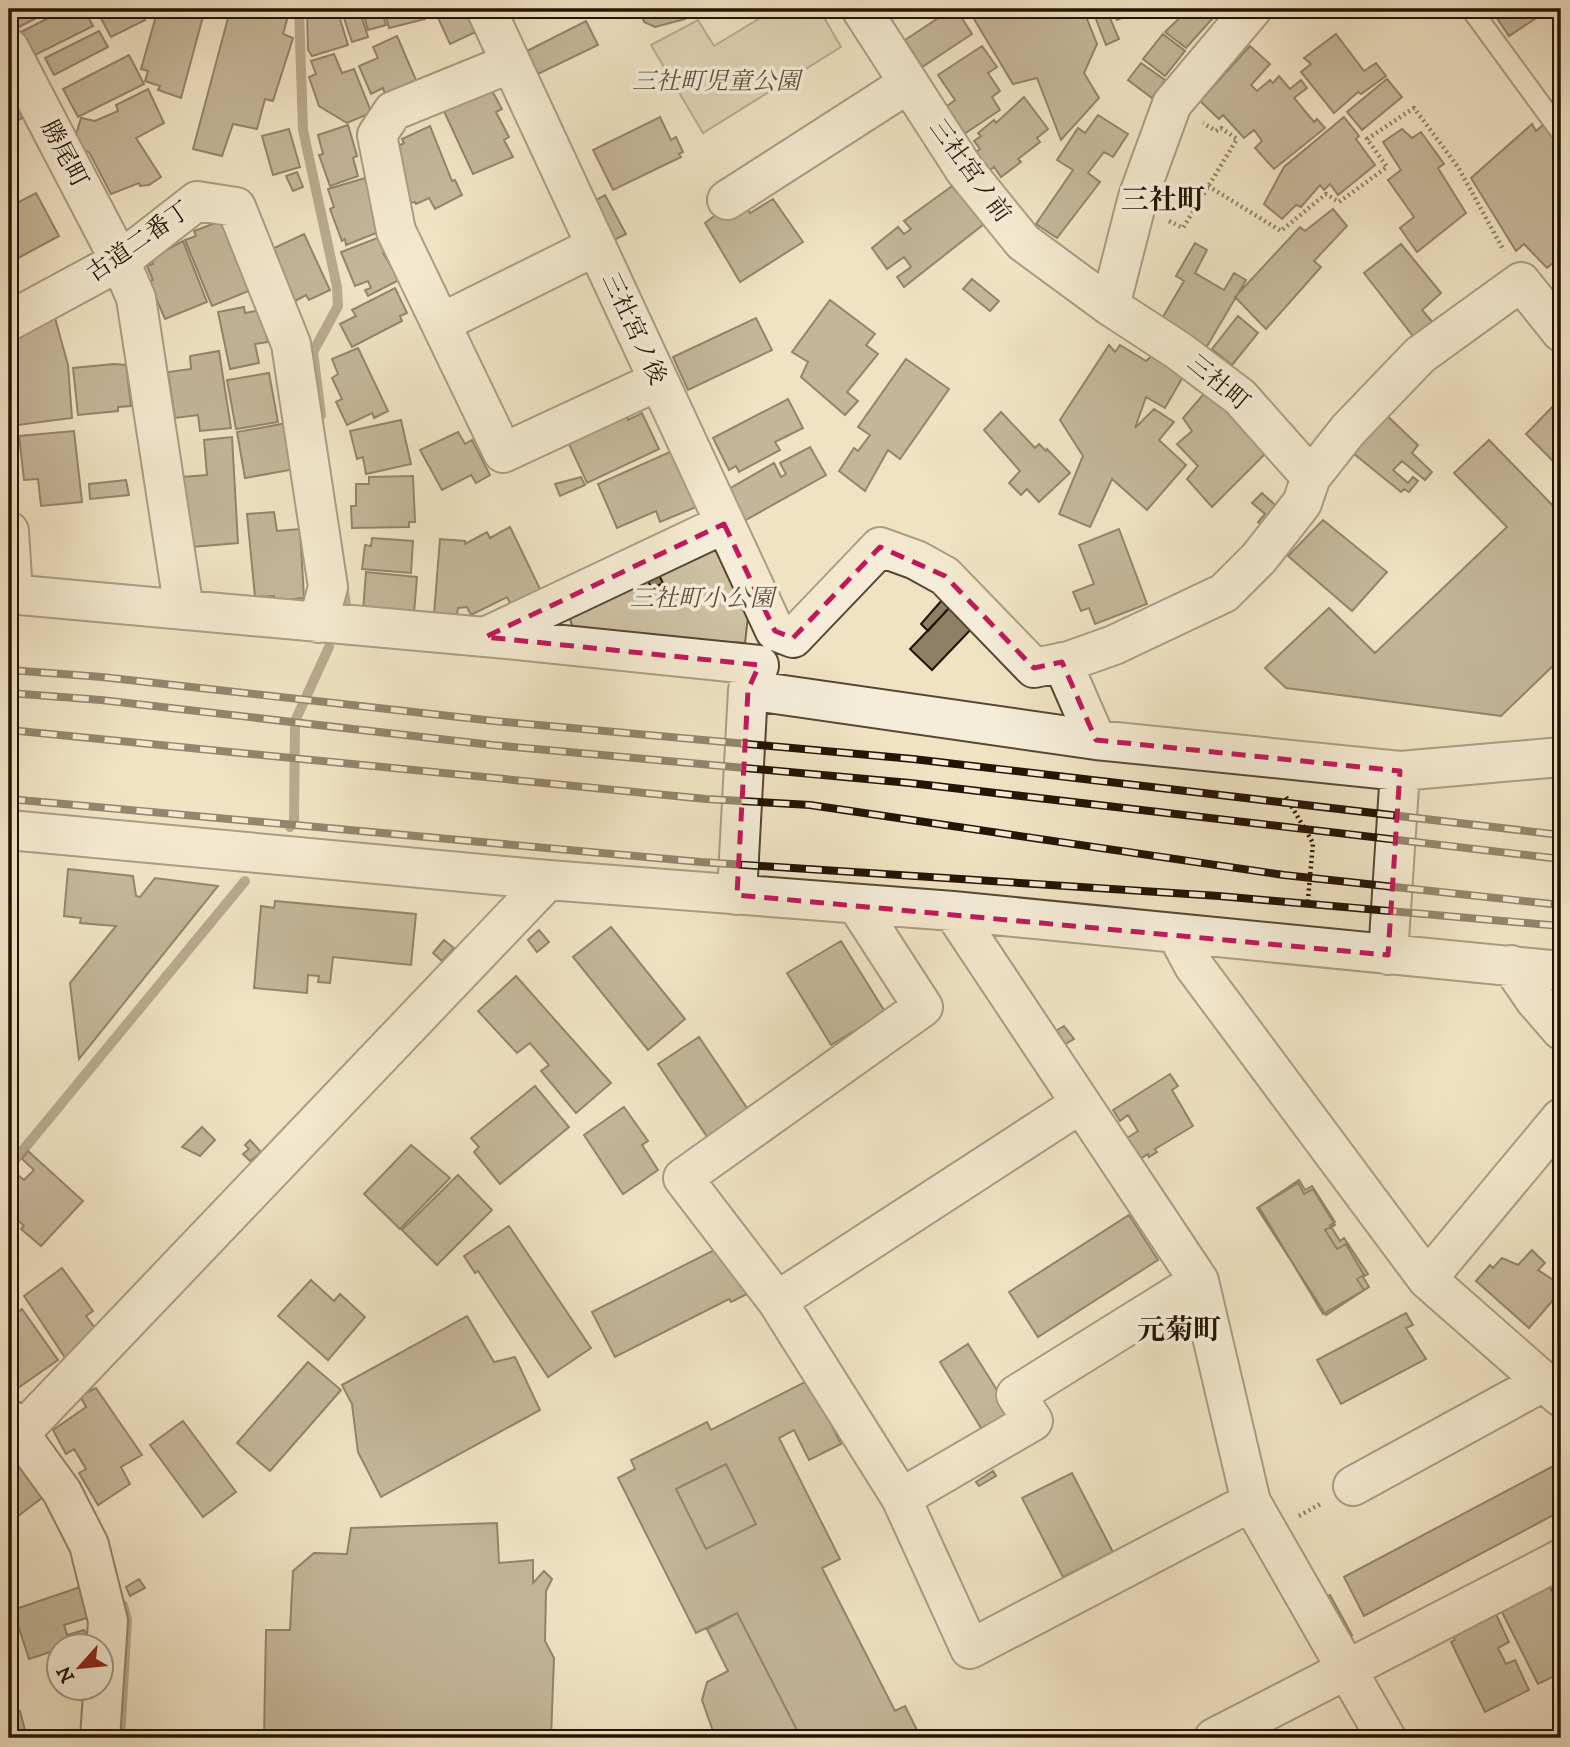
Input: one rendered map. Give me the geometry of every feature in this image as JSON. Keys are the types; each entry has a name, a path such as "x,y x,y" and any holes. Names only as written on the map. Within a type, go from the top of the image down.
{"street":[{"name":"三社宮ノ後","path":"486,9 724,524 784,635"},
{"name":"三社宮ノ前","path":"861,9 964,169 1023,242 1110,306"},
{"path":"1110,306 1136,206 1172,103 1252,9"},
{"name":"勝尾町","path":"9,48 120,261 136,298 184,610"},
{"path":"511,63 393,111 377,135 396,231 503,453 658,381"},
{"path":"727,200 909,83"},
{"name":"古道二番丁","path":"9,321 120,261 197,201 236,207 291,344 328,587 317,623"},
{"path":"440,323 596,246"},
{"path":"737,895 753,678 784,635 880,547 916,560 945,576 1034,668 1062,662 1114,645 1224,593 1259,558 1302,503 1311,477 1348,430 1420,355 1521,282 1561,332"},
{"name":"三社町","path":"1110,306 1179,351 1240,397 1311,477"},
{"path":"485,637 724,524"},
{"path":"9,531 11,595 485,637 753,678 1096,740 1400,771 1561,757"},
{"path":"1062,662 1096,740"},
{"path":"1388,955 1400,771"},
{"path":"9,830 548,880 953,911 1178,936 1561,971"},
{"path":"100,1738 108,1621 89,1545 62,1492 12,1433 548,880"},
{"path":"857,905 923,1007 683,1178 777,1301 901,1498 970,1649 1260,1517"},
{"path":"953,911 1199,1281 1260,1517 1386,1738"},
{"path":"1178,936 1194,966 1427,1279 1552,1390 1353,1486"},
{"path":"1511,965 1535,1000 1561,1030"},
{"path":"777,1301 1080,1104"},
{"path":"1427,1279 1561,1118"},
{"path":"901,1498 1033,1421 1016,1395 1199,1281"},
{"path":"1214,1738 1561,1559"}],"lane":[{"path":"1471,9 1561,132"}],"path":[{"path":"1136,206 1184,228 1237,139 1221,128 1216,131 1172,103"},
{"path":"1208,186 1281,230 1326,194 1339,202 1387,167 1367,139 1414,108 1458,167 1521,282"},
{"path":"1263,757 1313,843 1304,947"},
{"path":"1260,1517 1353,1486"}],"highlighted area":[{"path":"724,524 775,631 793,638 880,547 945,576 1034,668 1062,662 1096,740 1400,771 1388,955 737,895 748,690 759,665 485,637"}],"green space":[{"name":"三社町児童公園","path":"775,9 819,9 841,47 703,133 651,45 698,20 714,46"},
{"name":"三社町小公園","path":"709,550 725,553 750,598 745,643 574,632 569,615"}],"building":[{"path":"12,9 54,9 11,31 9,16 15,13"},
{"path":"66,9 84,9 93,26 33,56 21,32"},
{"path":"96,9 139,9 145,20 111,37"},
{"path":"158,9 205,9 181,98 158,90 160,86 145,81 148,71 141,69"},
{"path":"210,9 290,9 283,34 293,38 273,101 265,99 257,129 233,124 222,156 193,149 228,18 209,13"},
{"path":"211,9 230,9 227,18 210,12"},
{"path":"307,9 337,9 348,45 312,56 308,50"},
{"path":"341,9 359,9 368,37 352,42"},
{"path":"362,9 381,9 386,25 368,30"},
{"path":"384,9 423,9 425,19 389,28"},
{"path":"434,9 471,9 480,30 450,44"},
{"path":"640,9 695,9 683,12 685,19 655,27 644,22"},
{"path":"956,9 972,34 922,67 905,40"},
{"path":"968,9 1083,9 1097,44 1084,73 1099,98 1061,140 1037,78 1013,84"},
{"path":"1092,9 1106,9 1119,39 1106,45"},
{"path":"1112,9 1144,9 1117,20"},
{"path":"1189,9 1201,9 1212,19 1186,48 1165,32"},
{"path":"1491,9 1550,9 1509,36"},
{"path":"586,21 598,45 538,74 527,51"},
{"path":"99,31 108,47 54,75 45,58"},
{"path":"1163,34 1185,51 1165,76 1143,59"},
{"path":"1336,34 1364,71 1376,63 1386,76 1361,94 1358,92 1334,113 1301,72 1311,64 1304,58"},
{"path":"397,36 416,80 385,94 383,88 371,94 359,66 378,58 373,47"},
{"path":"982,46 997,67 988,73 1000,91 992,97 1000,110 961,136 943,109 955,100 938,75"},
{"path":"1250,46 1270,64 1251,85 1257,91 1270,80 1273,83 1279,76 1290,89 1301,80 1307,88 1294,98 1314,122 1317,119 1325,128 1274,169 1255,148 1262,141 1254,130 1244,138 1223,115 1219,119 1200,101"},
{"path":"334,54 342,73 354,69 370,109 368,114 347,123 319,106 309,77 316,74 311,61"},
{"path":"129,55 144,84 78,117 63,89"},
{"path":"1141,63 1165,80 1152,98 1128,80"},
{"path":"1387,79 1402,97 1362,130 1347,112"},
{"path":"490,87 502,109 496,112 509,137 504,140 513,157 473,174 443,109"},
{"path":"9,88 24,117 9,125"},
{"path":"148,89 164,123 136,138 161,177 149,185 140,186 139,183 111,194 89,152 72,147 81,118 95,121 118,111 116,105"},
{"path":"1024,97 1048,129 1037,138 1040,142 1018,159 1021,162 1001,177 994,167 990,170 976,152 980,149 974,141 981,136 978,133 994,120 996,123"},
{"path":"1098,115 1128,134 1113,157 1104,152 1088,173 1100,182 1057,238 1036,224 1073,170 1057,160 1078,128 1085,133"},
{"path":"660,117 671,140 676,137 683,152 679,154 681,157 613,190 593,150"},
{"path":"1344,117 1359,136 1356,139 1375,165 1338,195 1330,184 1324,190 1320,185 1301,207 1296,205 1282,219 1264,204 1284,167"},
{"path":"1532,124 1536,131 1543,125 1561,148 1561,156 1557,159 1561,164 1561,256 1547,268 1524,244 1516,251 1471,178"},
{"path":"348,125 357,156 353,158 358,176 330,186 319,155 323,154 318,135"},
{"path":"430,126 452,181 455,180 462,195 435,209 429,198 416,204 403,204 401,179 405,177 392,149 404,143 402,139"},
{"path":"289,129 300,167 273,175 262,136"},
{"path":"1402,129 1412,138 1421,132 1444,164 1438,168 1466,213 1417,252 1400,228 1414,217 1388,180 1401,170 1383,142"},
{"path":"297,172 303,187 293,191 286,176"},
{"path":"365,178 381,231 346,245 330,209 334,207 328,189"},
{"path":"952,186 984,224 904,287 897,277 911,267 904,257 887,269 872,248 898,227 904,234 911,229 904,221"},
{"path":"36,193 59,236 9,263 9,207"},
{"path":"605,195 626,234 614,240 594,201"},
{"path":"773,199 803,242 740,282 705,223 721,211 745,204 750,213"},
{"path":"1333,209 1347,226 1314,261 1321,267 1266,329 1235,297 1300,227 1305,231"},
{"path":"223,220 251,290 212,306 185,240 196,236 194,231"},
{"path":"304,234 330,290 309,300 306,295 295,301 272,249"},
{"path":"380,237 386,253 383,253 399,280 368,296 365,290 371,288 368,281 355,286 341,252"},
{"path":"183,241 207,302 165,319 149,282 153,280 147,266 153,264 151,259"},
{"path":"1195,243 1207,250 1195,273 1224,290 1234,273 1246,280 1203,353 1157,327 1184,281 1176,276"},
{"path":"1401,244 1441,293 1422,310 1434,324 1416,340 1364,273"},
{"path":"972,279 999,301 990,311 963,289"},
{"path":"395,288 407,313 400,316 402,321 352,347 340,324 356,316 352,310"},
{"path":"830,300 875,334 866,345 878,354 847,392 858,401 845,415 801,377 808,362 792,352"},
{"path":"244,307 245,313 261,310 268,342 255,344 259,363 230,369 218,312"},
{"path":"1238,316 1258,333 1232,365 1212,349"},
{"path":"55,318 68,365 72,418 18,425 14,384 9,383 9,342"},
{"path":"756,318 772,350 688,390 673,357"},
{"path":"1109,345 1115,352 1120,345 1146,361 1158,350 1188,368 1165,408 1146,397 1135,428 1154,409 1174,422 1159,440 1186,465 1147,510 1112,479 1090,527 1059,514 1083,456 1060,420"},
{"path":"358,348 388,411 374,418 372,413 347,425 336,402 342,399 332,378 338,374 332,359"},
{"path":"219,351 231,428 200,431 198,415 175,418 168,372 191,369 190,356"},
{"path":"906,359 949,389 900,459 888,450 865,491 839,471 854,448 858,451 870,435 858,427"},
{"path":"906,359 949,389 900,459 888,450 865,491 839,471 854,448 858,451 870,435 858,427"},
{"path":"126,365 131,406 118,407 118,411 78,415 73,368"},
{"path":"269,373 278,422 236,429 227,380"},
{"path":"1208,389 1267,452 1212,507 1187,479 1198,466 1177,444 1192,431 1183,418"},
{"path":"1561,398 1561,469 1526,434"},
{"path":"788,399 803,428 775,442 780,450 739,472 736,466 729,470 713,438"},
{"path":"1381,410 1418,445 1412,453 1432,472 1425,480 1402,461 1393,470 1408,483 1413,477 1418,481 1409,492 1404,489 1401,492 1348,449"},
{"path":"1001,412 1035,448 1039,444 1046,451 1047,449 1070,473 1039,502 1027,489 1021,495 1009,483 1020,471 984,430"},
{"path":"625,413 628,420 642,413 659,449 587,483 567,440"},
{"path":"401,420 411,464 366,474 363,457 357,459 350,431"},
{"path":"287,423 295,469 245,478 237,432"},
{"path":"74,431 82,502 41,506 38,479 24,480 19,436"},
{"path":"458,432 465,444 472,440 490,475 476,483 471,475 442,490 420,450"},
{"path":"232,437 238,543 192,547 183,477 207,475 204,440"},
{"path":"1489,440 1561,514 1561,658 1501,716 1286,688 1265,668 1329,608 1375,653 1507,527 1454,473"},
{"path":"810,447 826,475 744,521 729,489 774,463 781,477 786,474 780,463"},
{"path":"672,451 696,507 660,522 656,511 617,528 598,484"},
{"path":"413,476 415,522 409,522 409,527 352,528 351,506 356,506 356,484 369,484 369,477"},
{"path":"581,477 585,485 560,496 555,484"},
{"path":"126,480 129,495 90,499 89,484"},
{"path":"1262,493 1283,512 1267,529 1258,522 1265,514 1252,503"},
{"path":"274,512 277,531 300,529 304,598 275,601 274,596 255,597 247,514"},
{"path":"1323,520 1387,572 1352,611 1288,556"},
{"path":"510,527 541,591 511,605 507,597 471,615 467,607 458,608 457,615 434,614 440,539 465,541 465,544 487,532 490,538"},
{"path":"1119,529 1147,604 1095,624 1089,608 1081,611 1073,592 1094,584 1079,545"},
{"path":"372,538 413,541 411,573 362,569 365,545 371,546"},
{"path":"366,572 417,577 414,614 386,612 387,609 381,608 380,612 363,611"},
{"path":"659,575 663,583 652,589 648,581"},
{"path":"949,592 957,599 928,631 921,624"},
{"path":"955,602 977,623 932,670 910,649"},
{"path":"68,869 133,876 136,896 140,897 155,878 218,886 79,1059 70,983 116,926 80,923 81,918 64,916"},
{"path":"275,901 416,914 411,965 333,957 330,983 318,982 319,976 308,975 307,993 254,988 261,906 274,908"},
{"path":"611,927 685,1019 648,1050 573,957"},
{"path":"539,930 549,942 537,952 528,940"},
{"path":"444,940 454,948 442,961 433,953"},
{"path":"841,941 885,1012 831,1045 787,973"},
{"path":"516,976 611,1083 576,1113 541,1071 549,1065 530,1043 517,1053 478,1011"},
{"path":"1064,1026 1074,1039 1059,1048 1049,1035"},
{"path":"699,1037 749,1111 708,1138 658,1064"},
{"path":"1170,1074 1178,1086 1172,1090 1193,1126 1155,1149 1157,1152 1149,1157 1148,1154 1137,1161 1124,1140 1138,1131 1128,1115 1120,1121 1113,1110"},
{"path":"535,1086 569,1127 500,1184 474,1152 479,1147 471,1138"},
{"path":"624,1107 648,1141 642,1145 658,1170 623,1194 584,1135"},
{"path":"202,1127 215,1140 200,1156 182,1147"},
{"path":"250,1140 261,1152 250,1161 243,1154 249,1149 245,1145"},
{"path":"411,1145 450,1178 400,1229 364,1194"},
{"path":"28,1151 83,1201 41,1246 21,1229 24,1226 9,1212 9,1173 12,1170 24,1180 34,1170 22,1159"},
{"path":"458,1175 492,1210 437,1265 402,1230"},
{"path":"1299,1180 1305,1190 1312,1186 1335,1222 1330,1225 1340,1241 1344,1238 1368,1274 1363,1277 1369,1287 1326,1315 1257,1208"},
{"path":"1298,1183 1304,1194 1313,1189 1335,1225 1325,1230 1337,1249 1346,1244 1364,1275 1357,1279 1364,1290 1323,1314 1259,1207"},
{"path":"1129,1215 1158,1260 1038,1337 1009,1292"},
{"path":"509,1226 591,1348 548,1377 478,1271 475,1273 464,1256"},
{"path":"726,1244 751,1292 731,1302 729,1299 615,1357 592,1312"},
{"path":"1532,1250 1545,1263 1538,1270 1561,1285 1561,1291 1529,1328 1476,1281 1490,1265 1493,1268 1502,1258 1518,1265"},
{"path":"62,1268 93,1311 86,1316 95,1328 68,1362 24,1296"},
{"path":"311,1280 334,1301 340,1294 365,1317 328,1360 278,1316"},
{"path":"22,1309 58,1360 15,1390 9,1381 9,1319"},
{"path":"1406,1313 1413,1325 1406,1328 1426,1359 1341,1404 1317,1360"},
{"path":"467,1316 494,1362 515,1357 540,1410 381,1497 358,1452 352,1404 342,1385"},
{"path":"968,1344 1016,1420 986,1436 940,1362"},
{"path":"308,1362 341,1390 270,1471 237,1443"},
{"path":"809,1380 841,1444 809,1460 794,1430 779,1438 840,1559 822,1568 895,1711 905,1706 921,1738 801,1738 737,1613 696,1633 618,1478 635,1469 631,1460 707,1422 711,1430"},
{"path":"96,1388 142,1455 121,1467 130,1484 98,1505 79,1473 86,1469 74,1449 66,1454 53,1430 86,1407 80,1396"},
{"path":"183,1421 236,1492 203,1517 150,1445"},
{"path":"17,1462 43,1497 9,1523 9,1468"},
{"path":"1561,1462 1561,1511 1364,1616 1344,1577"},
{"path":"726,1464 756,1524 706,1549 676,1489"},
{"path":"993,1471 996,1476 979,1486 976,1482"},
{"path":"1072,1473 1113,1552 1063,1577 1022,1498"},
{"path":"497,1523 499,1563 533,1560 533,1583 544,1571 552,1579 546,1591 545,1641 554,1658 551,1738 264,1738 266,1630 290,1630 293,1571 314,1553 347,1554 351,1528"},
{"path":"139,1579 145,1588 130,1596 126,1587"},
{"path":"1548,1583 1561,1609 1561,1642 1556,1645 1561,1656 1561,1673 1538,1684 1500,1608"},
{"path":"80,1587 90,1617 64,1625 66,1632 46,1632 46,1654 29,1659 13,1610"},
{"path":"1330,1595 1352,1635 1345,1639 1323,1598"},
{"path":"1494,1610 1509,1642 1498,1648 1506,1664 1515,1660 1529,1690 1485,1712 1451,1642 1455,1640 1450,1632"},
{"path":"737,1613 800,1736 796,1738 716,1738 714,1734 702,1700 707,1682 728,1671 707,1629"},
{"path":"20,1711 27,1738 9,1738 9,1714"}],"waterway":[{"path":"299,9 303,130 337,287 338,306 313,352 321,415"},
{"path":"343,584 346,605"},
{"path":"290,827 294,821 295,721 329,647"},
{"path":"9,1167 245,881"},
{"path":"9,1393 14,1400"},
{"path":"120,1738 127,1620 123,1605"}],"railway":[{"path":"9,670 102,677 494,721 913,759 1561,835"},
{"path":"9,693 101,700 492,745 910,783 1561,859"},
{"path":"9,730 706,799 810,805 1284,875 1561,905"},
{"path":"9,799 701,862 1219,896 1561,926"}],"district":[{"name":"三社町","path":"1163,200"},
{"name":"元菊町","path":"1179,1330"}]}
